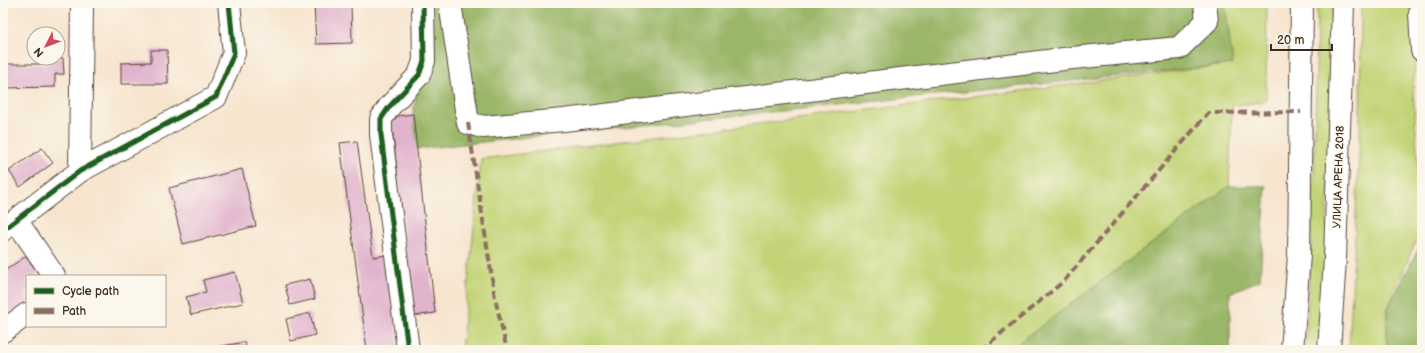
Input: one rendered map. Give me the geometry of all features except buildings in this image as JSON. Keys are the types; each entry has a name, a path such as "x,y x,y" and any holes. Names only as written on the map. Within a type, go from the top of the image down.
{"street":[{"path":"80,171 82,3"},
{"path":"53,275 9,225 80,171 216,97 234,53 229,3"},
{"path":"408,350 381,135 381,119 389,107 419,75 424,61 423,3"},
{"path":"450,3 468,123 483,127 564,120 1072,58 1179,48 1207,21 1205,3"},
{"path":"1292,350 1299,255 1302,3"},
{"name":"УЛИЦА АРЕНА 2018","path":"1329,350 1335,259 1343,3"},
{"path":"1422,10 1420,13 1422,50"},
{"path":"3,331 26,315"}],"green space":[{"path":"416,3 1225,3 1233,64 416,149 413,114 424,48"},
{"path":"1207,3 1267,3 1266,101 1232,106 1229,186 1230,350 461,350 481,159 1233,64"},
{"path":"1317,3 1332,3 1331,136 1320,350 1305,350 1314,176"},
{"path":"1361,3 1422,3 1413,87 1422,226 1387,310 1387,350 1349,350 1360,136"},
{"path":"1229,186 1266,186 1260,280 1230,293 1230,350 1009,350"},
{"path":"1422,242 1422,350 1387,350 1387,310"}],"marked path":[{"path":"981,350 1064,281 1208,113 1301,112"},
{"path":"468,123 495,298 507,350"}],"cycle path":[{"path":"3,230 80,171 216,97 234,53 229,3"},
{"path":"408,350 381,135 381,119 389,107 419,75 424,61 423,3"}]}
